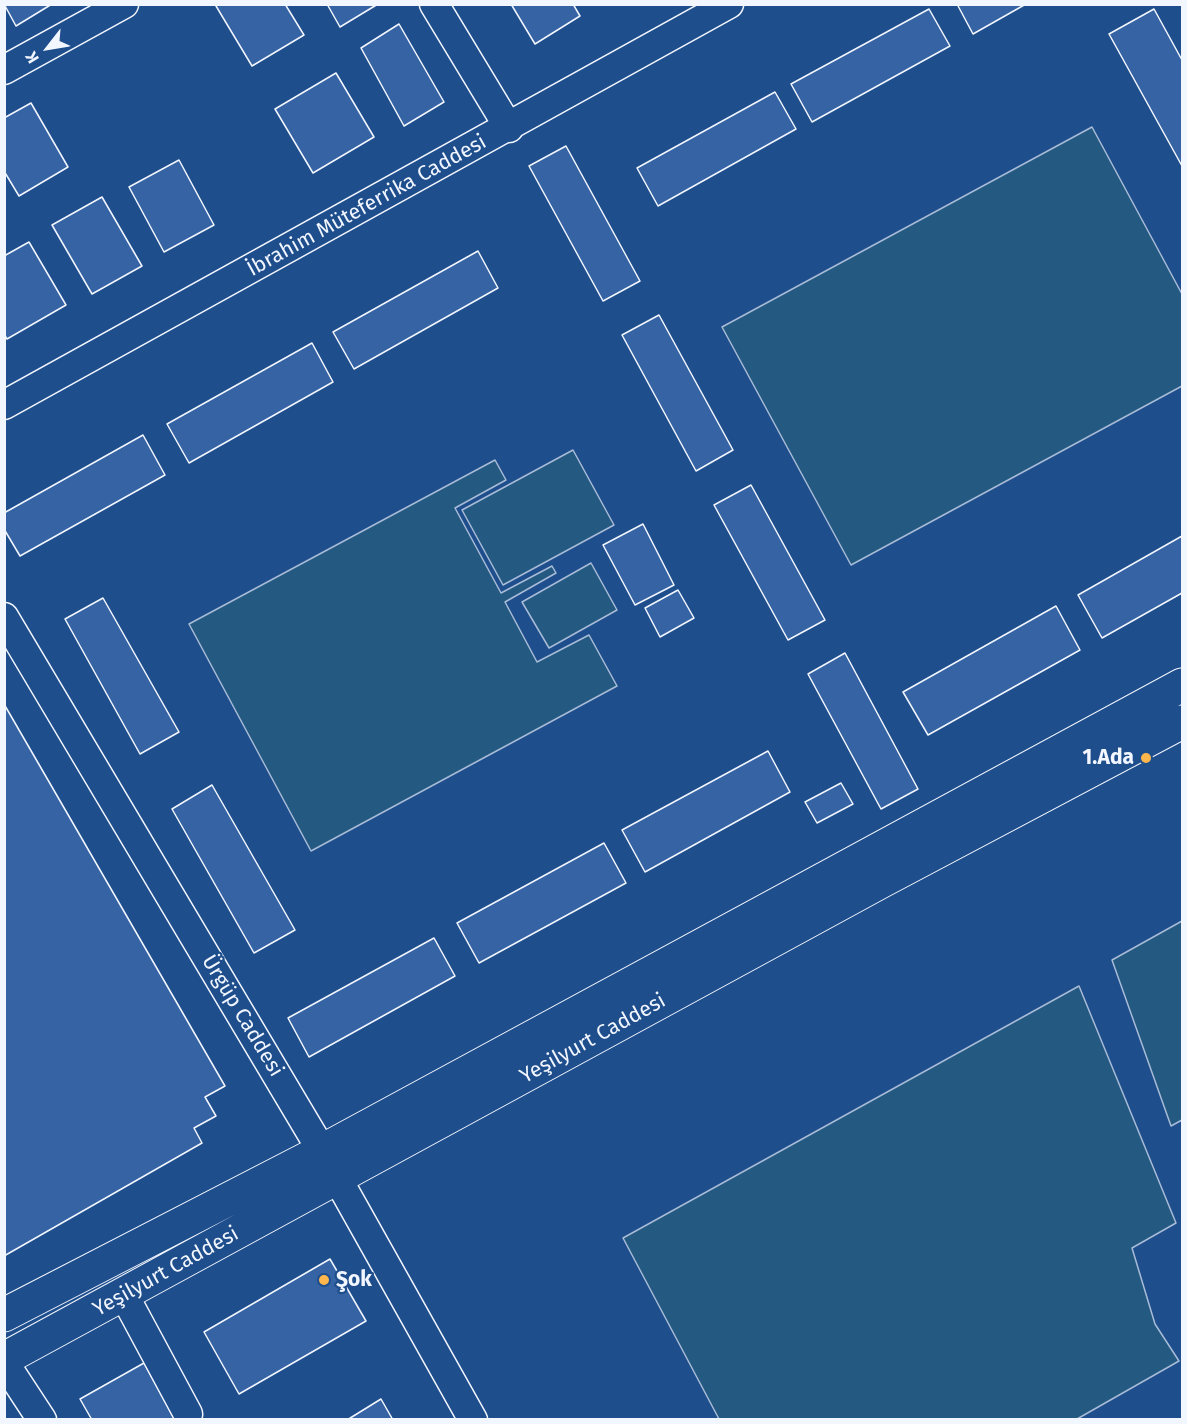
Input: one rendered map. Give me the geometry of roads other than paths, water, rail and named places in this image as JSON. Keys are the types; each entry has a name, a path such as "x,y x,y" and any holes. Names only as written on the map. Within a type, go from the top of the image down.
{"main road":[{"name":"Yeşilyurt Caddesi","path":"4,1315 330,1164 963,821 1182,685"},
{"name":"Yeşilyurt Caddesi","path":"963,821 1182,722"},
{"name":"Yeşilyurt Caddesi","path":"4,1361 123,1295 330,1164"}],"street":[{"path":"4,70 124,4"},
{"path":"434,4 509,128"},
{"name":"İbrahim Müteferrika Caddesi","path":"4,405 509,128 729,4"},
{"name":"Ürgüp Caddesi","path":"4,617 330,1164 472,1419"},
{"path":"123,1295 188,1414"},
{"path":"4,1361 42,1419"}],"place":[{"name":"1.Ada","path":"1146,758"},
{"name":"Şok","path":"324,1280"}]}
